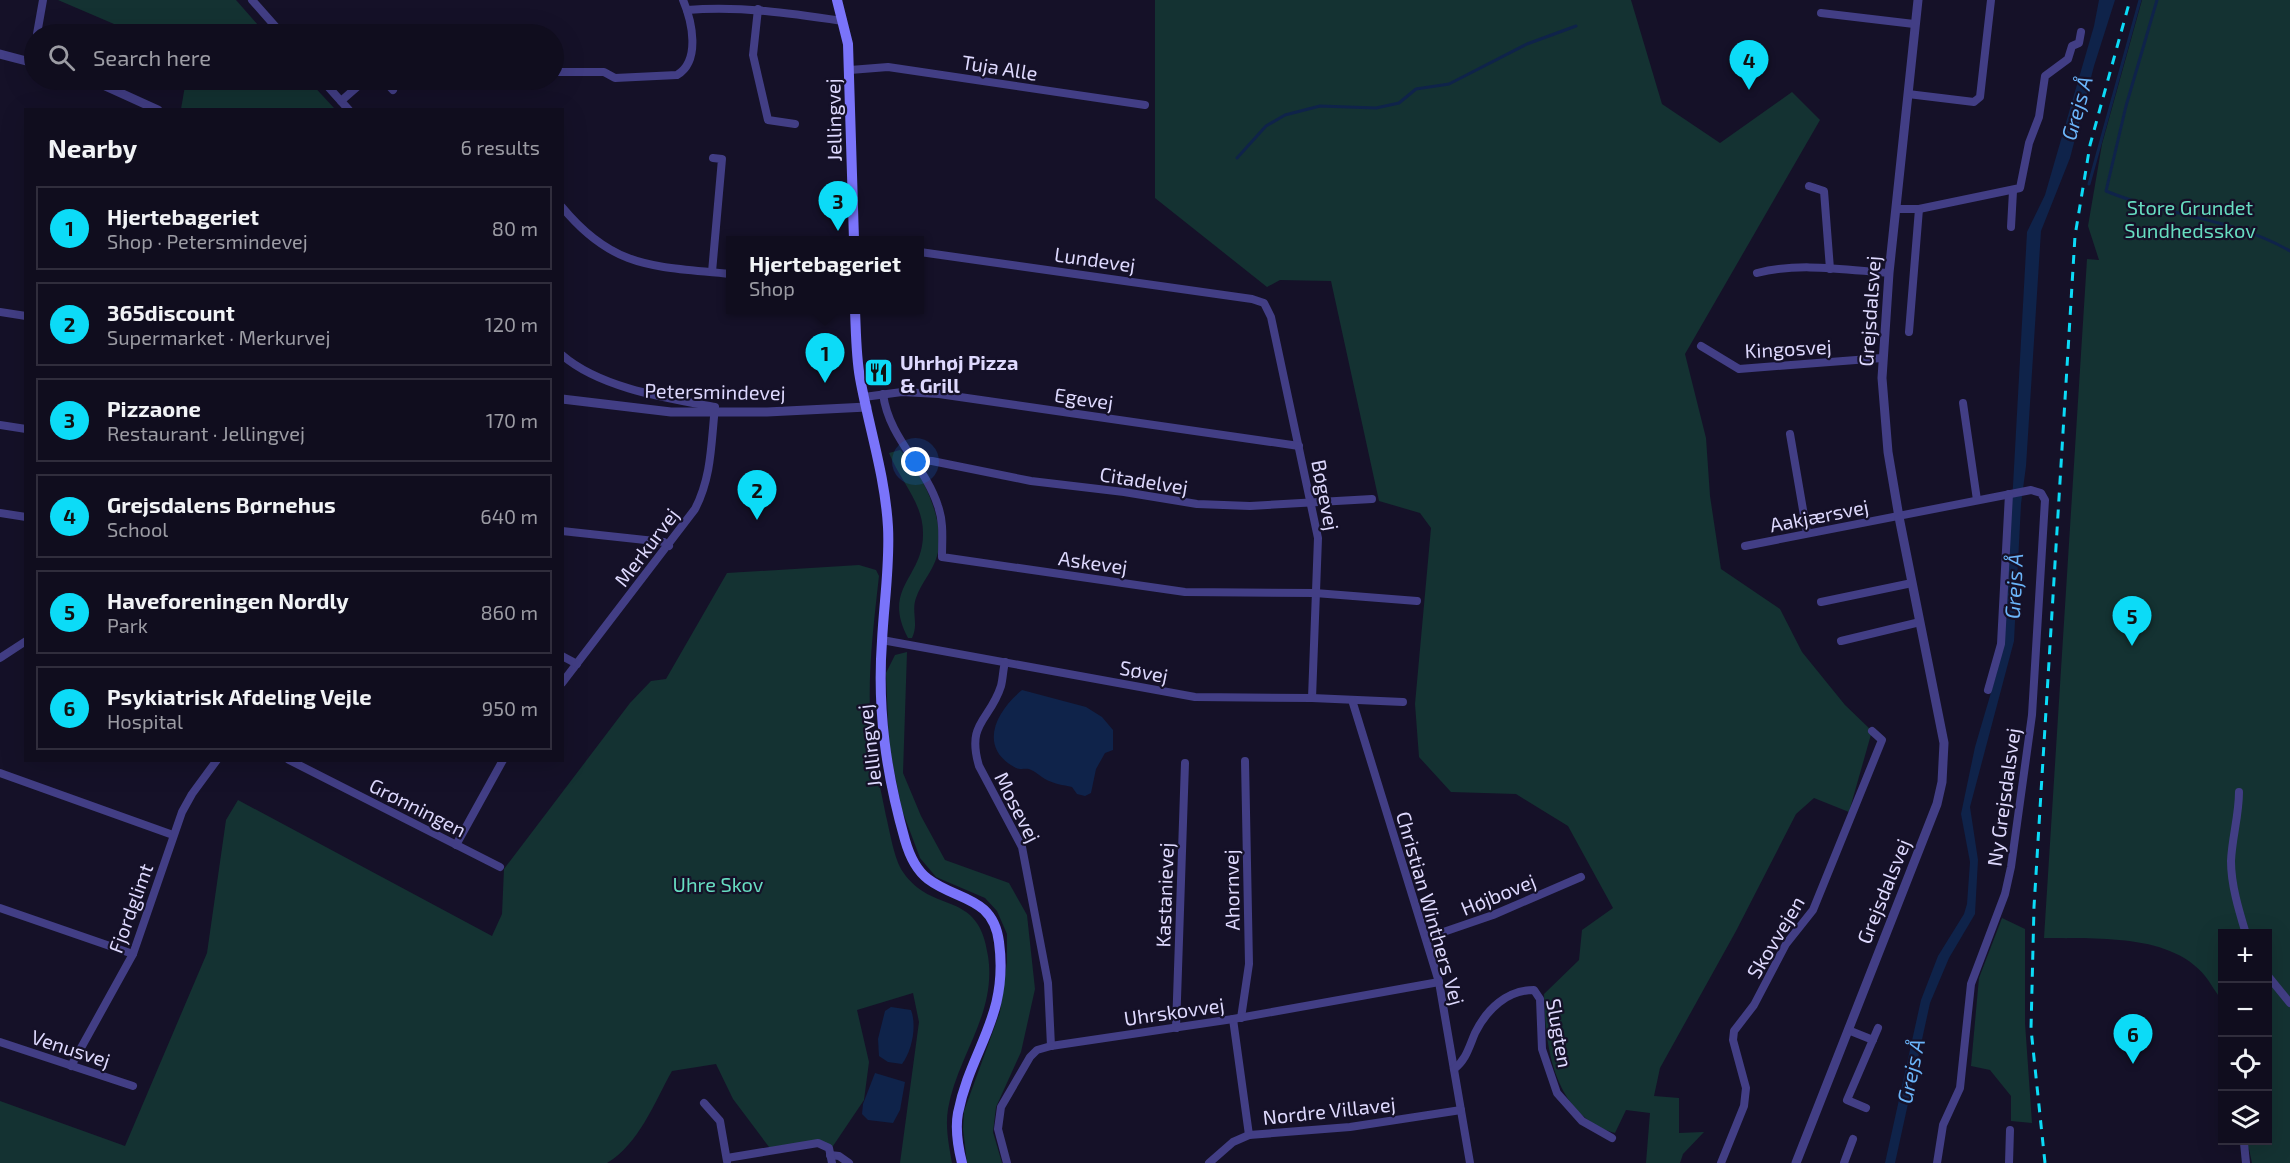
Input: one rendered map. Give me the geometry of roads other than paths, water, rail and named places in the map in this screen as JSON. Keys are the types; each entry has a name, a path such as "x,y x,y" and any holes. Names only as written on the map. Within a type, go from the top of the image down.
{"main road":[{"name":"Jellingvej","path":"837,0 843,21 850,70 854,236"},
{"name":"Jellingvej","path":"855,314 859,371 879,455 888,525 888,580 882,640 883,736 887,772 911,856 928,879 970,899 987,912 999,938 1002,972 996,1009 958,1113 957,1137 962,1163"}],"street":[{"path":"39,24 43,0"},
{"path":"252,0 273,24"},
{"path":"564,72 604,72 615,78 677,75 685,70 690,62 693,46 687,10 682,0"},
{"name":"Grejsdalsvej","path":"1796,1163 1933,814 1942,782 1944,742 1899,517 1884,420 1882,358 1917,0"},
{"path":"1908,94 1974,102 1980,97 1991,0"},
{"path":"687,10 731,7 843,21"},
{"path":"758,9 753,55 768,120 795,124"},
{"path":"1821,13 1914,24"},
{"path":"1896,209 1919,209 2020,188 2029,143 2039,117 2045,76 2068,59 2072,46 2079,43 2081,32"},
{"path":"0,54 24,60"},
{"name":"Tuja Alle","path":"850,70 888,66 1145,105"},
{"path":"114,90 154,108"},
{"path":"331,90 347,108"},
{"path":"341,101 353,90"},
{"path":"712,272 722,159 713,158"},
{"path":"1809,186 1824,191 1830,268"},
{"path":"2011,227 2013,191"},
{"path":"564,209 582,230 625,258 652,265 726,274"},
{"path":"1909,332 1919,209"},
{"name":"Lundevej","path":"924,253 1151,283 1252,299 1264,303"},
{"path":"1757,273 1774,269 1830,268 1889,273"},
{"name":"Bøgevej","path":"1264,303 1271,317 1318,538 1312,698"},
{"path":"0,312 24,316"},
{"name":"Kingosvej","path":"1701,346 1739,369 1882,358"},
{"path":"564,356 589,373 642,391 715,407 714,413"},
{"name":"Egevej","path":"865,402 883,394 939,394 1299,446"},
{"name":"Askevej","path":"883,394 890,426 914,460 937,503 943,522 942,557 1185,592 1315,593 1417,601"},
{"name":"Petersmindevej","path":"564,399 671,412 714,413 865,402"},
{"path":"1962,403 1977,500"},
{"name":"Merkurvej","path":"564,680 669,546 704,491 711,467 714,413"},
{"path":"0,425 24,429"},
{"path":"1790,434 1807,533"},
{"name":"Citadelvej","path":"914,460 932,461 1031,481 1124,492 1197,504 1250,506 1372,499"},
{"name":"Ny Grejsdalsvej","path":"1899,517 2026,490 2037,491 2045,500 2032,715 2011,867 2005,894 1978,959 1971,984 1960,1088 1943,1125 1937,1163"},
{"path":"1988,690 2001,637 2010,494"},
{"path":"0,513 24,518"},
{"name":"Aakjærsvej","path":"1745,546 1899,517"},
{"path":"564,531 664,542 669,546"},
{"path":"1821,602 1912,583"},
{"path":"1841,641 1920,622"},
{"name":"Søvej","path":"882,640 1195,697 1312,698 1403,702"},
{"path":"0,658 24,642"},
{"path":"564,657 577,664"},
{"name":"Mosevej","path":"1005,662 1000,688 976,730 975,754 979,766 1022,847 1048,984 1051,1046"},
{"name":"Christian Winthers Vej","path":"1352,700 1439,982 1470,1163"},
{"name":"Skovvejen","path":"1720,1163 1743,1106 1746,1088 1733,1040 1734,1031 1754,1005 1795,930 1813,910 1882,740 1872,731"},
{"name":"Ahornvej","path":"1245,761 1248,964 1237,1018 1249,1135"},
{"name":"Fjordglimt","path":"71,1066 133,954 173,835 192,794 216,762"},
{"name":"Grønningen","path":"293,762 500,867"},
{"path":"456,845 502,762"},
{"name":"Kastanievej","path":"1176,1028 1185,762"},
{"path":"0,773 173,835"},
{"path":"2239,792 2239,815 2231,860 2233,880 2245,929"},
{"name":"Højbovej","path":"1426,938 1493,915 1581,877"},
{"path":"0,908 133,954"},
{"path":"2272,981 2290,1003"},
{"name":"Uhrskovvej","path":"1007,1163 998,1129 1001,1107 1030,1057 1038,1050 1439,982"},
{"name":"Slugten","path":"1454,1069 1463,1062 1477,1029 1503,998 1511,993 1534,990 1540,999 1542,1049 1557,1093 1582,1121 1612,1138"},
{"path":"1866,1108 1847,1100 1878,1028"},
{"path":"1848,1030 1873,1040"},
{"name":"Venusvej","path":"0,1042 133,1086"},
{"path":"705,1103 720,1121 727,1161 818,1143 829,1148 831,1159 839,1156 849,1163"},
{"name":"Nordre Villavej","path":"1209,1163 1233,1142 1249,1135 1350,1127 1461,1110"},
{"path":"2009,1163 2010,1130"},
{"path":"1844,1163 1853,1139"},
{"path":"2244,1145 2246,1163"}],"water":[{"name":"Grejs Å","path":"2099,0 2115,0 2094,66 2070,158 2041,231 2026,466 2021,504 2014,641 1970,807 1978,860 1975,914 1949,958 1930,1003 1895,1163 1885,1163 1921,1000 1938,956 1964,914 1967,904 1970,862 1961,814 1975,747 1997,672 2013,486 2027,232 2045,195 2094,26"},
{"path":"1022,690 1086,707 1102,717 1113,730 1113,750 1105,753 1096,769 1091,793 1085,796 1077,794 1072,787 1048,781 1029,769 1016,768 1004,760 997,750 994,740 998,719"},
{"path":"891,1007 911,1010 913,1016 912,1038 902,1064 888,1062 879,1056 878,1039 885,1011"},
{"path":"875,1073 905,1082 900,1110 893,1123 868,1120 862,1114 863,1104"}],"waterway":[{"path":"2089,184 2140,0"},
{"path":"2157,0 2126,106 2106,191 2246,231 2290,251"},
{"path":"1237,158 1266,126 1285,115 1320,106 1376,108 1399,103 1416,89 1449,84 1527,44 1576,26"}],"railway":[{"path":"2045,1163 2031,1029 2034,907 2075,236 2090,145 2130,0"}],"place":[{"name":"Grejsdalens Børnehus","path":"1749,90"},
{"name":"Pizzaone","path":"838,231"},
{"name":"Uhrhøj Pizza & Grill","path":"879,373"},
{"name":"Hjertebageriet","path":"825,383"},
{"name":"365discount","path":"757,520"},
{"name":"Haveforeningen Nordly","path":"2132,646"},
{"name":"Psykiatrisk Afdeling Vejle","path":"2133,1064"}],"park label":[{"name":"Store Grundet Sundhedsskov","path":"2190,218"},
{"name":"Uhre Skov","path":"718,884"}]}
